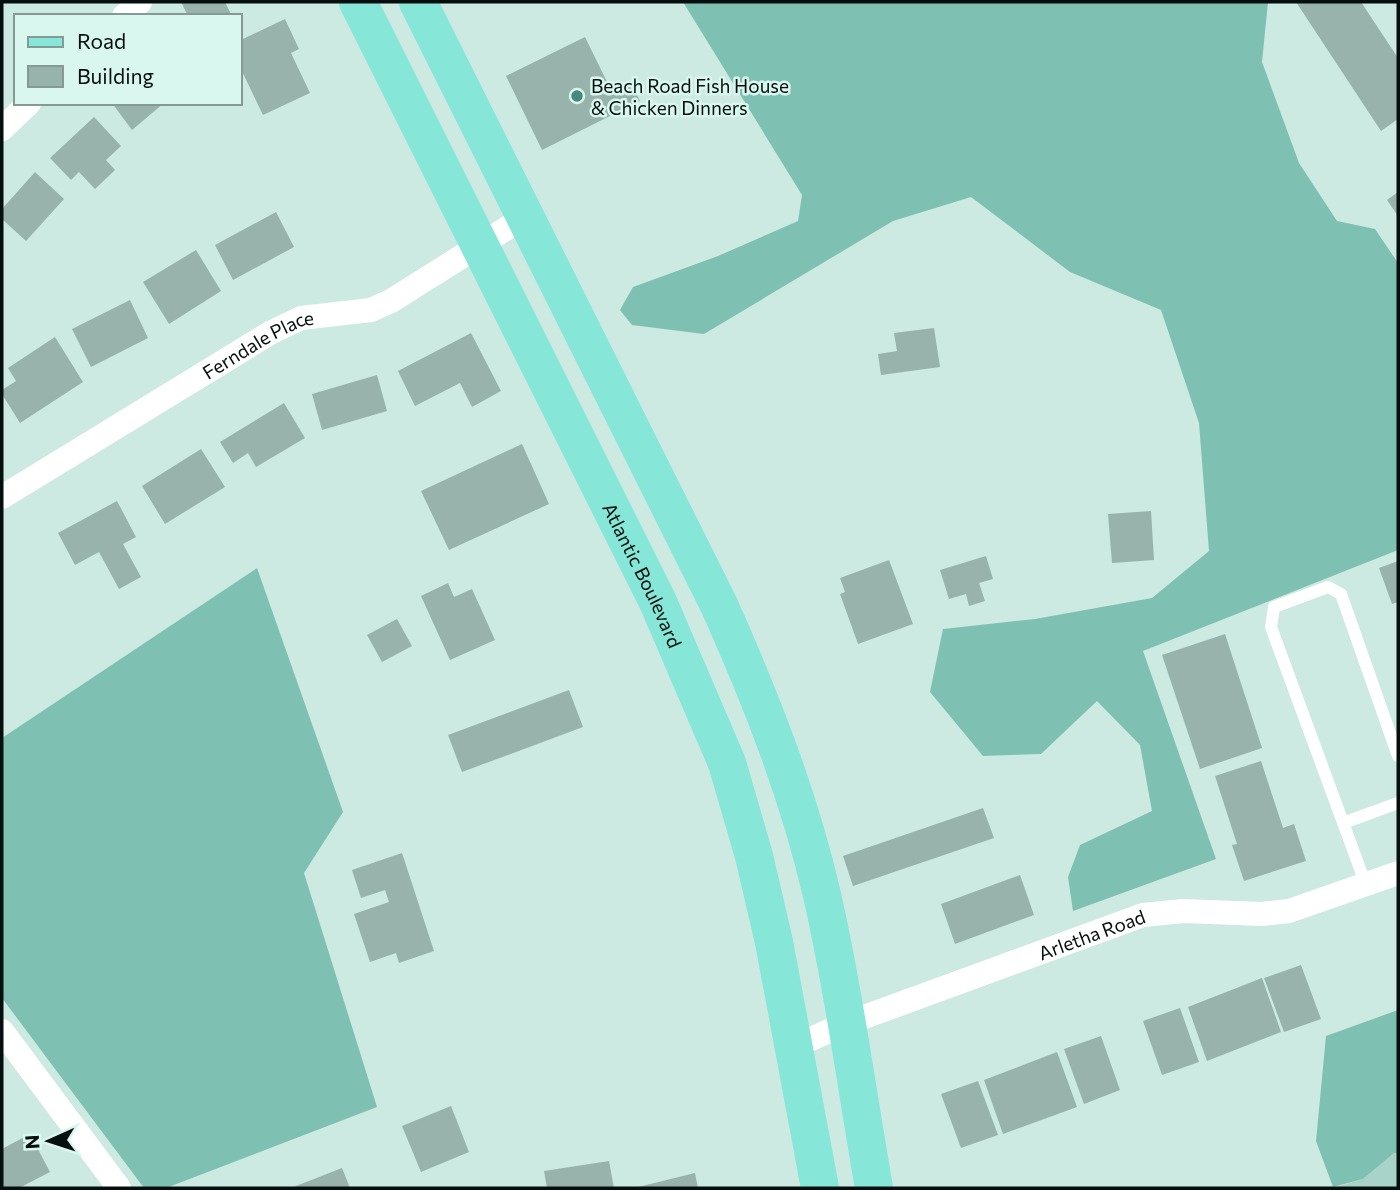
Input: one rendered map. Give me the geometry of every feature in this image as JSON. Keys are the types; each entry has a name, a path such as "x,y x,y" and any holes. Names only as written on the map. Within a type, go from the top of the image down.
{"main road":[{"name":"Atlantic Boulevard","path":"358,2 657,602 705,707 727,763 754,856 795,1046 820,1188"},
{"path":"418,2 713,593 750,674 790,785 822,894 874,1188"}],"street":[{"path":"126,14 139,2"},
{"path":"2,129 27,105"},
{"name":"Ferndale Place","path":"2,497 271,333 301,318 371,310 526,216"},
{"name":"Arletha Road","path":"795,1046 845,1024 1143,915 1183,911 1262,914 1289,911 1398,873"},
{"path":"2,1031 119,1188"}],"lane":[{"path":"1366,885 1271,627 1274,607 1328,587 1341,594 1398,755"},
{"path":"1343,823 1398,803"}],"green space":[{"path":"683,2 1268,2 1262,62 1299,163 1337,221 1375,229 1398,263 1398,550 1143,651 1216,859 1073,911 1068,877 1080,845 1152,811 1140,745 1097,701 1041,754 983,756 930,692 943,629 1035,619 1152,598 1209,551 1199,423 1161,310 1070,272 971,197 893,221 704,334 632,325 620,310 633,287 718,256 798,221 802,195"},
{"path":"257,568 343,812 304,873 377,1107 166,1188 144,1188 2,998 2,738"},
{"path":"1398,1010 1398,1154 1394,1153 1363,1179 1333,1187 1316,1141 1326,1036"},
{"path":"1394,1153 1398,1154 1398,1188 1333,1188 1363,1179"}],"building":[{"path":"181,2 225,2 231,14 187,14"},
{"path":"1296,2 1361,2 1398,58 1398,119 1381,131"},
{"path":"285,19 299,49 291,53 310,93 263,115 242,71 242,37 243,39"},
{"name":"Beach Road Fish House & Chicken Dinners","path":"585,37 611,90 630,81 640,101 542,150 506,76"},
{"path":"113,105 162,105 132,130"},
{"path":"94,117 121,146 106,160 115,170 95,189 79,172 71,180 50,158"},
{"path":"35,172 64,199 26,241 2,219 2,209"},
{"path":"1398,192 1398,216 1387,200"},
{"path":"276,212 294,247 233,280 215,245"},
{"path":"196,250 221,291 169,324 143,282"},
{"path":"130,300 148,338 91,367 72,329"},
{"path":"934,328 940,367 881,375 878,354 897,351 894,333"},
{"path":"471,333 501,391 472,407 460,383 415,406 398,371"},
{"path":"55,337 83,382 20,423 2,394 2,390 16,381 8,368"},
{"path":"377,375 387,411 322,430 312,394"},
{"path":"284,403 305,438 256,467 248,453 233,463 220,442"},
{"path":"522,444 549,504 449,550 421,491"},
{"path":"201,449 225,487 165,524 142,486"},
{"path":"117,501 136,537 123,544 141,577 119,589 99,552 75,565 58,533"},
{"path":"1151,511 1154,560 1112,563 1108,514"},
{"path":"986,556 993,579 979,583 985,601 969,606 966,594 949,599 940,570"},
{"path":"889,560 913,624 858,644 840,594 845,592 840,578"},
{"path":"1398,561 1398,602 1392,604 1379,568"},
{"path":"448,583 454,597 472,589 495,640 450,660 421,596"},
{"path":"397,619 412,646 382,662 367,635"},
{"path":"1225,634 1262,748 1200,769 1162,655"},
{"path":"569,690 583,727 462,772 448,735"},
{"path":"1261,761 1283,828 1294,824 1306,861 1244,881 1232,845 1237,844 1215,776"},
{"path":"983,808 994,838 853,886 843,856"},
{"path":"402,853 434,951 399,963 396,953 370,962 354,914 389,902 385,890 361,898 352,870"},
{"path":"1020,875 1034,915 955,944 941,904"},
{"path":"1301,965 1321,1019 1284,1032 1264,978"},
{"path":"1262,978 1281,1032 1207,1061 1188,1007"},
{"path":"1180,1008 1199,1062 1162,1075 1143,1021"},
{"path":"1101,1036 1120,1090 1084,1104 1064,1049"},
{"path":"1057,1052 1077,1107 1003,1134 984,1080"},
{"path":"978,1081 998,1135 961,1148 941,1094"},
{"path":"451,1106 469,1152 421,1172 402,1126"},
{"path":"30,1134 50,1172 19,1188 2,1188 2,1149"},
{"path":"609,1161 614,1188 547,1188 544,1171"},
{"path":"342,1168 350,1188 291,1188"},
{"path":"695,1173 698,1188 638,1188 638,1187"}],"place":[{"name":"Beach Road Fish House & Chicken Dinners","path":"577,96"}]}
